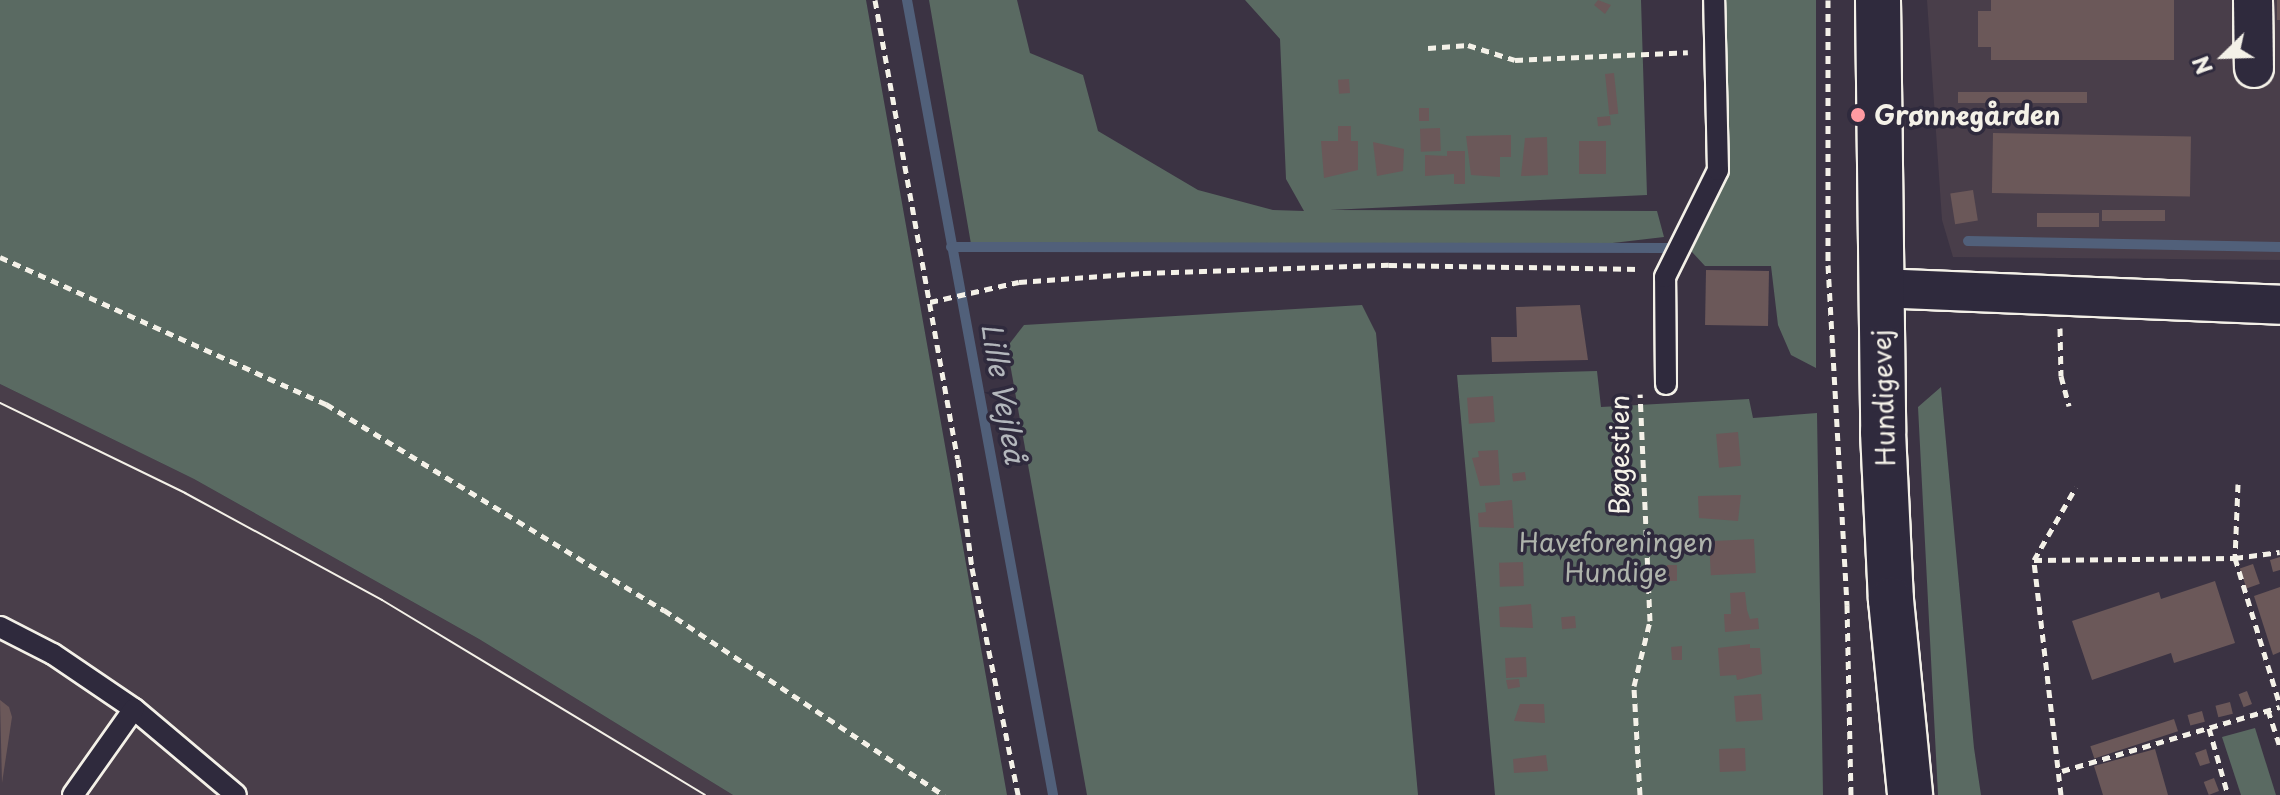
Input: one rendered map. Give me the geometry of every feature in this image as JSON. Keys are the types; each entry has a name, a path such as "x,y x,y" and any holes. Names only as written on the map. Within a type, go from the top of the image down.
{"street":[{"name":"Hundigevej","path":"1878,0 1880,288 1891,600 1910,795"},
{"path":"2253,0 2254,68"},
{"path":"1880,288 2280,305"}],"lane":[{"name":"Bøgestien","path":"1666,384 1665,277 1718,170 1714,0"},
{"path":"0,627 53,654 134,709 236,795"},
{"path":"73,795 134,709"}],"path":[{"path":"875,0 930,302 972,568 1018,795"},
{"path":"1828,0 1828,265 1847,605 1851,795"},
{"path":"1428,48 1468,45 1515,60 1716,50"},
{"path":"0,257 326,404 664,610 944,795"},
{"path":"930,302 987,289 1143,273 1389,265 1669,269"},
{"path":"2059,298 2061,376 2069,406"},
{"name":"Bøgestien","path":"1640,795 1634,686 1650,621 1640,384 1666,384"},
{"path":"2062,771 2280,706 2235,558 2238,484"},
{"path":"2061,795 2062,771 2034,560 2076,487"},
{"path":"2034,560 2235,558 2280,552"},
{"path":"2268,710 2280,747"},
{"path":"2209,728 2228,795"}],"shaded area":[{"path":"1927,0 2280,0 2280,260 1953,257 1942,220"},
{"path":"0,384 194,479 479,639 733,795 0,795"}],"green space":[{"path":"0,0 866,0 1007,795 733,795 479,639 194,479 0,384"},
{"path":"929,0 1017,0 1030,53 1083,75 1098,131 1198,190 1273,210 1304,211 1286,179 1280,39 1245,0 1641,0 1647,195 1330,210 1657,211 1664,237 1604,244 971,244"},
{"path":"1720,0 1816,0 1816,368 1791,355 1778,325 1771,266 1705,266 1692,252 1692,240 1714,187"},
{"path":"1362,305 1376,333 1418,795 1087,795 1007,347 1024,325"},
{"name":"Haveforeningen Hundige","path":"1597,371 1601,407 1749,399 1753,418 1817,413 1823,795 1495,795 1457,375"},
{"path":"1941,387 1981,795 1938,795 1918,407"},
{"path":"2255,728 2276,795 2241,795 2222,737"}],"building":[{"path":"1598,0 1611,5 1605,14 1594,5"},
{"path":"1991,0 2174,0 2174,60 1991,60 1991,47 1978,47 1978,11 1991,11"},
{"path":"2277,0 2280,0 2280,20 2277,20"},
{"path":"1614,73 1618,114 1609,115 1605,74"},
{"path":"1349,79 1350,93 1339,94 1338,80"},
{"path":"1958,92 2087,92 2087,103 1958,103"},
{"path":"1419,108 1429,108 1429,121 1419,121"},
{"path":"1610,116 1611,125 1598,126 1597,117"},
{"path":"1338,126 1351,126 1351,141 1358,141 1358,170 1324,178 1321,141 1338,141"},
{"path":"1440,128 1441,151 1421,152 1420,129"},
{"path":"1993,133 2191,136 2190,196 1992,193"},
{"path":"1511,135 1511,157 1500,157 1500,177 1471,175 1466,136"},
{"path":"1547,137 1548,175 1521,176 1525,138"},
{"path":"1579,141 1606,141 1606,174 1579,174"},
{"path":"1373,142 1404,149 1403,171 1377,176"},
{"path":"1447,151 1465,151 1465,184 1454,184 1454,174 1425,176 1425,155 1447,156"},
{"path":"1973,190 1978,221 1955,224 1950,194"},
{"path":"2102,210 2165,210 2165,221 2102,221"},
{"path":"2037,213 2099,213 2099,227 2037,227"},
{"path":"1706,270 1769,271 1768,326 1705,325"},
{"path":"1580,305 1588,360 1492,362 1491,337 1517,337 1516,307"},
{"path":"1493,396 1495,422 1469,424 1467,398"},
{"path":"1738,432 1741,466 1719,468 1716,434"},
{"path":"1498,450 1500,485 1480,486 1472,458 1479,457 1478,451"},
{"path":"1525,472 1526,480 1513,482 1512,474"},
{"path":"1741,495 1738,521 1699,518 1698,496"},
{"path":"1512,500 1514,528 1479,527 1478,513 1486,512 1485,503"},
{"path":"1754,539 1756,573 1711,575 1709,541"},
{"path":"2280,557 2280,570 2273,572 2270,560"},
{"path":"1523,562 1524,586 1500,587 1499,563"},
{"path":"2253,564 2260,584 2247,588 2240,569"},
{"path":"1667,565 1677,565 1677,581 1667,581"},
{"path":"2215,581 2235,643 2174,663 2171,653 2092,680 2072,621 2159,592 2161,599"},
{"path":"2280,587 2280,652 2273,655 2254,596"},
{"path":"1745,592 1750,619 1758,618 1759,629 1725,632 1724,614 1731,614 1730,593"},
{"path":"1531,604 1533,628 1500,627 1499,607"},
{"path":"1575,616 1576,628 1562,629 1561,617"},
{"path":"1750,644 1750,648 1760,648 1762,674 1737,680 1736,675 1720,676 1718,648"},
{"path":"1682,646 1682,660 1672,660 1671,647"},
{"path":"1526,657 1527,677 1506,678 1505,658"},
{"path":"1519,679 1520,687 1508,689 1506,680"},
{"path":"2247,691 2252,704 2244,707 2239,694"},
{"path":"1761,694 1763,720 1736,722 1734,696"},
{"path":"0,700 9,707 12,717 2,783"},
{"path":"2230,702 2233,714 2218,717 2215,706"},
{"path":"1520,704 1544,704 1545,723 1514,721"},
{"path":"2202,711 2205,722 2190,726 2188,715"},
{"path":"2174,719 2178,731 2094,759 2090,746"},
{"path":"1745,748 1746,771 1720,772 1719,749"},
{"path":"2155,749 2168,795 2103,795 2094,766"},
{"path":"2206,749 2210,763 2200,766 2195,753"},
{"path":"1546,755 1548,771 1514,773 1513,759"},
{"path":"2214,778 2219,791 2209,795 2204,782"}],"waterway":[{"name":"Lille Vejleå","path":"907,0 1053,795"},
{"path":"1968,241 2280,247"},
{"path":"951,247 1669,248"}],"tram line":[{"path":"0,403 185,493 382,600 705,795"}],"place":[{"name":"Grønnegården","path":"1858,115"}]}
